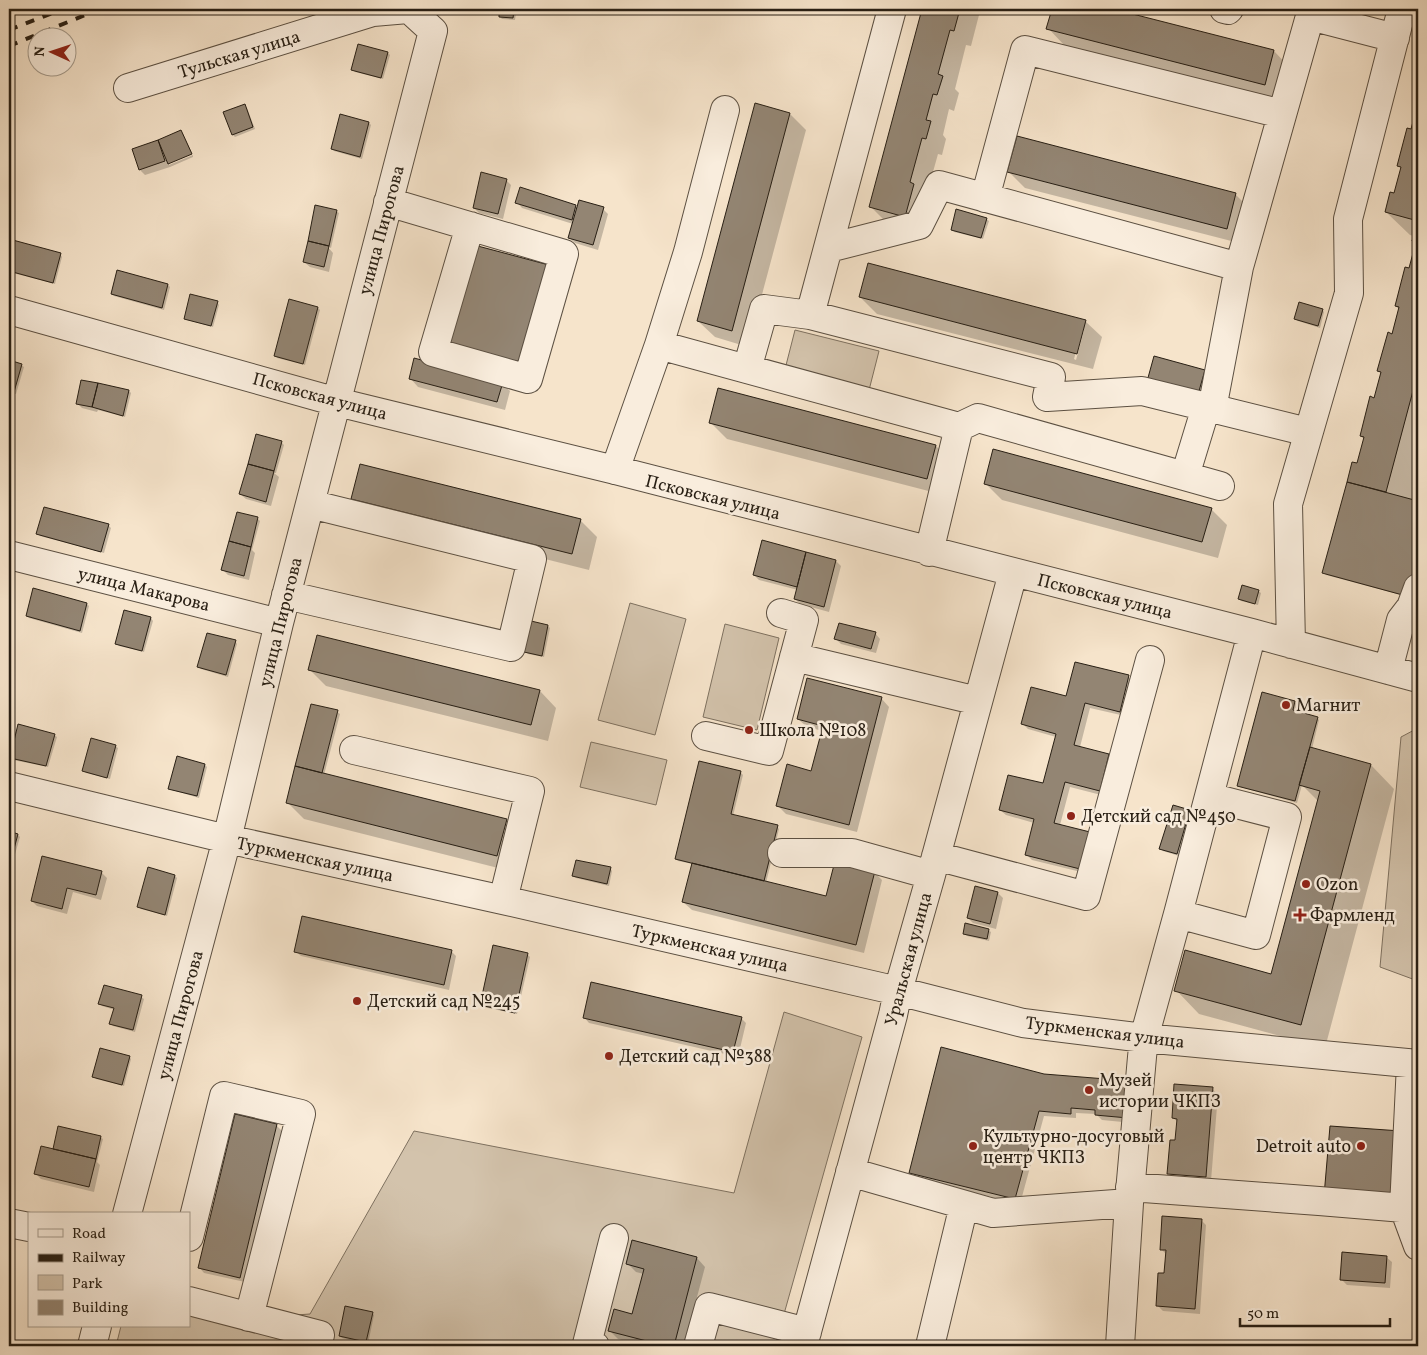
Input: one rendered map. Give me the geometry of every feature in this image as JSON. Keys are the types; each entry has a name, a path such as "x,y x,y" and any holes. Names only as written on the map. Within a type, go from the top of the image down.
{"street":[{"name":"Тульская улица","path":"128,88 373,12 408,9 433,31"},
{"path":"810,315 892,9"},
{"path":"1224,9 1229,9"},
{"path":"1291,644 1288,504 1348,293 1348,219 1402,9"},
{"path":"1185,476 1209,408 1238,267 1311,12 1395,38"},
{"name":"улица Пирогова","path":"128,1212 228,839 286,595 433,31"},
{"path":"985,198 1024,50 1282,114"},
{"path":"615,470 659,345 688,252 726,110"},
{"path":"829,248 919,226 938,185 1238,267"},
{"path":"388,202 470,226 564,254 528,379 433,352 470,226"},
{"path":"747,369 764,309 810,315 1051,377 1037,435"},
{"name":"Псковская улица","path":"9,310 337,402 615,470 1418,678"},
{"path":"659,345 959,427 978,418 1220,486"},
{"path":"1046,396 1142,391 1308,432"},
{"path":"929,552 959,427"},
{"path":"286,595 511,647 532,558 310,504"},
{"name":"улица Макарова","path":"9,555 279,623"},
{"name":"Уральская улица","path":"805,1339 1013,573"},
{"path":"1388,670 1410,622 1411,607 1418,588"},
{"path":"706,736 770,751 804,620 781,613"},
{"path":"1120,1346 1130,1195 1144,1038 1252,634"},
{"path":"794,657 978,701"},
{"path":"782,852 852,853 933,865 1086,896 1150,660"},
{"path":"354,750 530,791 503,900"},
{"name":"Туркменская улица","path":"9,786 228,839 898,991 1023,1024 1144,1038 1415,1064"},
{"path":"1178,914 1256,935 1287,817 1209,797"},
{"path":"1415,1064 1404,1208 1418,1246"},
{"path":"190,1233 224,1096 301,1114 249,1317"},
{"path":"850,1172 993,1213 1130,1195 1319,1200 1404,1208"},
{"path":"930,1346 964,1204"},
{"path":"9,1222 28,1228"},
{"path":"595,1346 587,1344 614,1238"},
{"path":"190,1302 320,1335"},
{"path":"698,1346 709,1307 805,1339"},
{"path":"92,1346 96,1328"}],"green space":[{"path":"795,330 879,351 867,398 783,377"},
{"path":"630,603 686,619 655,735 598,720"},
{"path":"725,624 779,638 757,730 703,717"},
{"path":"1418,728 1418,981 1380,967 1401,737"},
{"path":"591,742 667,760 656,805 580,787"},
{"path":"784,1012 862,1037 775,1346 116,1346 120,1328 190,1328 190,1310 226,1320 310,1314 414,1131 734,1193"}],"building":[{"path":"499,9 514,10 513,18 499,17"},
{"path":"922,9 960,9 954,31 950,30 938,74 943,76 937,95 933,94 926,120 931,121 926,139 922,138 910,182 914,184 905,217 869,207"},
{"path":"1052,9 1113,9 1274,50 1265,85 1046,29"},
{"path":"358,44 388,52 381,78 351,70"},
{"path":"755,103 790,113 732,331 697,321"},
{"path":"1418,103 1418,221 1385,212 1390,192 1394,193 1401,167 1397,166 1407,128 1411,129"},
{"path":"245,104 253,127 232,135 223,112"},
{"path":"340,114 369,122 360,157 331,149"},
{"path":"181,130 192,154 168,164 158,140"},
{"path":"1017,136 1236,193 1227,229 1007,172"},
{"path":"158,140 165,161 139,170 132,149"},
{"path":"481,172 507,179 498,214 473,208"},
{"path":"520,187 576,205 572,220 515,203"},
{"path":"579,200 604,207 593,245 568,238"},
{"path":"315,205 337,210 329,246 308,241"},
{"path":"956,209 987,218 981,238 951,230"},
{"path":"1418,221 1418,372 1386,492 1347,482 1352,462 1357,463 1364,437 1360,436 1370,396 1374,398 1381,372 1377,371 1388,332 1392,334 1399,307 1395,306 1405,267 1409,268 1416,242 1412,241"},
{"path":"9,239 61,253 53,283 9,271"},
{"path":"308,241 329,246 324,267 303,262"},
{"path":"474,245 549,265 520,369 445,348"},
{"path":"868,263 1086,320 1077,354 859,297"},
{"path":"117,270 168,284 162,308 111,294"},
{"path":"190,294 218,301 211,326 184,319"},
{"path":"289,299 318,307 303,364 274,356"},
{"path":"1299,302 1323,309 1318,326 1294,319"},
{"path":"1154,356 1205,370 1197,398 1146,385"},
{"path":"414,358 503,382 497,402 409,379"},
{"path":"9,360 22,364 14,392 9,391"},
{"path":"81,380 98,383 92,407 76,404"},
{"path":"98,383 129,390 123,416 92,407"},
{"path":"718,388 936,445 927,479 709,423"},
{"path":"256,434 282,441 274,471 248,464"},
{"path":"993,449 1212,508 1202,542 984,484"},
{"path":"248,464 274,471 266,502 239,494"},
{"path":"360,464 581,519 572,554 351,499"},
{"path":"1347,482 1418,501 1418,565 1410,597 1322,573"},
{"path":"44,507 109,524 101,552 36,534"},
{"path":"237,512 258,517 251,547 229,541"},
{"path":"762,540 806,552 797,587 753,575"},
{"path":"229,541 251,547 244,576 221,570"},
{"path":"806,552 836,560 824,607 794,599"},
{"path":"1242,585 1259,590 1255,604 1238,599"},
{"path":"33,588 87,603 80,631 26,616"},
{"path":"124,610 151,617 142,651 115,644"},
{"path":"531,621 548,625 542,656 524,652"},
{"path":"839,623 876,632 871,649 834,639"},
{"path":"207,633 236,640 226,675 197,667"},
{"path":"317,635 540,690 531,725 308,670"},
{"path":"1075,662 1129,675 1120,712 1085,703 1074,745 1109,754 1100,791 1065,782 1054,823 1090,832 1080,869 1025,855 1034,819 999,810 1008,775 1043,783 1056,734 1021,724 1031,687 1066,696"},
{"path":"807,678 882,697 849,825 776,806 787,764 811,771 823,726 797,719"},
{"path":"1262,692 1295,701 1293,710 1318,717 1295,801 1237,786"},
{"path":"311,704 338,710 322,773 295,766"},
{"path":"18,724 55,734 46,766 10,758"},
{"path":"91,738 116,745 107,778 82,771"},
{"path":"1310,747 1371,764 1301,1025 1174,991 1185,950 1271,974 1320,791 1299,785"},
{"path":"177,756 205,764 197,796 168,789"},
{"path":"699,761 741,771 731,814 778,825 764,881 675,859"},
{"path":"295,766 507,819 497,856 286,803"},
{"path":"1173,805 1190,810 1177,854 1159,849"},
{"path":"9,831 18,834 11,860 9,859"},
{"path":"42,856 102,871 96,895 67,888 62,909 31,901"},
{"path":"576,860 611,867 607,884 572,876"},
{"path":"835,861 875,871 856,945 682,902 692,863 826,896"},
{"path":"148,867 175,875 165,915 137,907"},
{"path":"975,886 998,892 990,924 967,918"},
{"path":"302,916 452,950 444,985 294,952"},
{"path":"965,923 989,929 987,939 963,934"},
{"path":"493,945 528,953 515,1013 480,1005"},
{"path":"591,982 742,1017 733,1052 583,1018"},
{"path":"104,985 142,995 133,1030 109,1024 114,1008 98,1004"},
{"name":"Культурно-досуговый центр ЧКПЗ","path":"941,1047 1044,1074 1131,1081 1128,1118 1095,1115 1095,1110 1071,1108 1071,1114 1039,1111 1015,1199 909,1173"},
{"path":"100,1048 130,1056 122,1085 92,1077"},
{"path":"1174,1084 1213,1087 1206,1177 1167,1174 1170,1140 1175,1140 1177,1119 1172,1118"},
{"path":"235,1114 277,1124 240,1278 198,1268"},
{"path":"58,1126 101,1136 96,1159 53,1149"},
{"path":"1330,1126 1401,1131 1396,1201 1324,1196"},
{"path":"41,1146 96,1159 89,1187 34,1174"},
{"path":"1162,1216 1202,1219 1195,1309 1156,1306 1158,1273 1164,1273 1166,1250 1160,1250"},
{"path":"632,1240 697,1257 674,1346 666,1346 608,1331 614,1309 632,1314 644,1269 626,1264"},
{"path":"1342,1252 1387,1256 1385,1283 1340,1280"},
{"path":"345,1306 373,1312 366,1342 339,1336"}],"railway":[{"path":"9,30 63,9"},
{"path":"9,46 100,9"}],"place":[{"name":"Магнит","path":"1286,705"},
{"name":"Школа №108","path":"749,730"},
{"name":"Детский сад №450","path":"1071,816"},
{"name":"Ozon","path":"1306,884"},
{"name":"Фармленд","path":"1300,915"},
{"name":"Детский сад №245","path":"357,1001"},
{"name":"Детский сад №388","path":"609,1056"},
{"name":"Музей истории ЧКПЗ","path":"1089,1090"},
{"name":"Культурно-досуговый центр ЧКПЗ","path":"973,1146"},
{"name":"Detroit auto","path":"1361,1146"}]}
